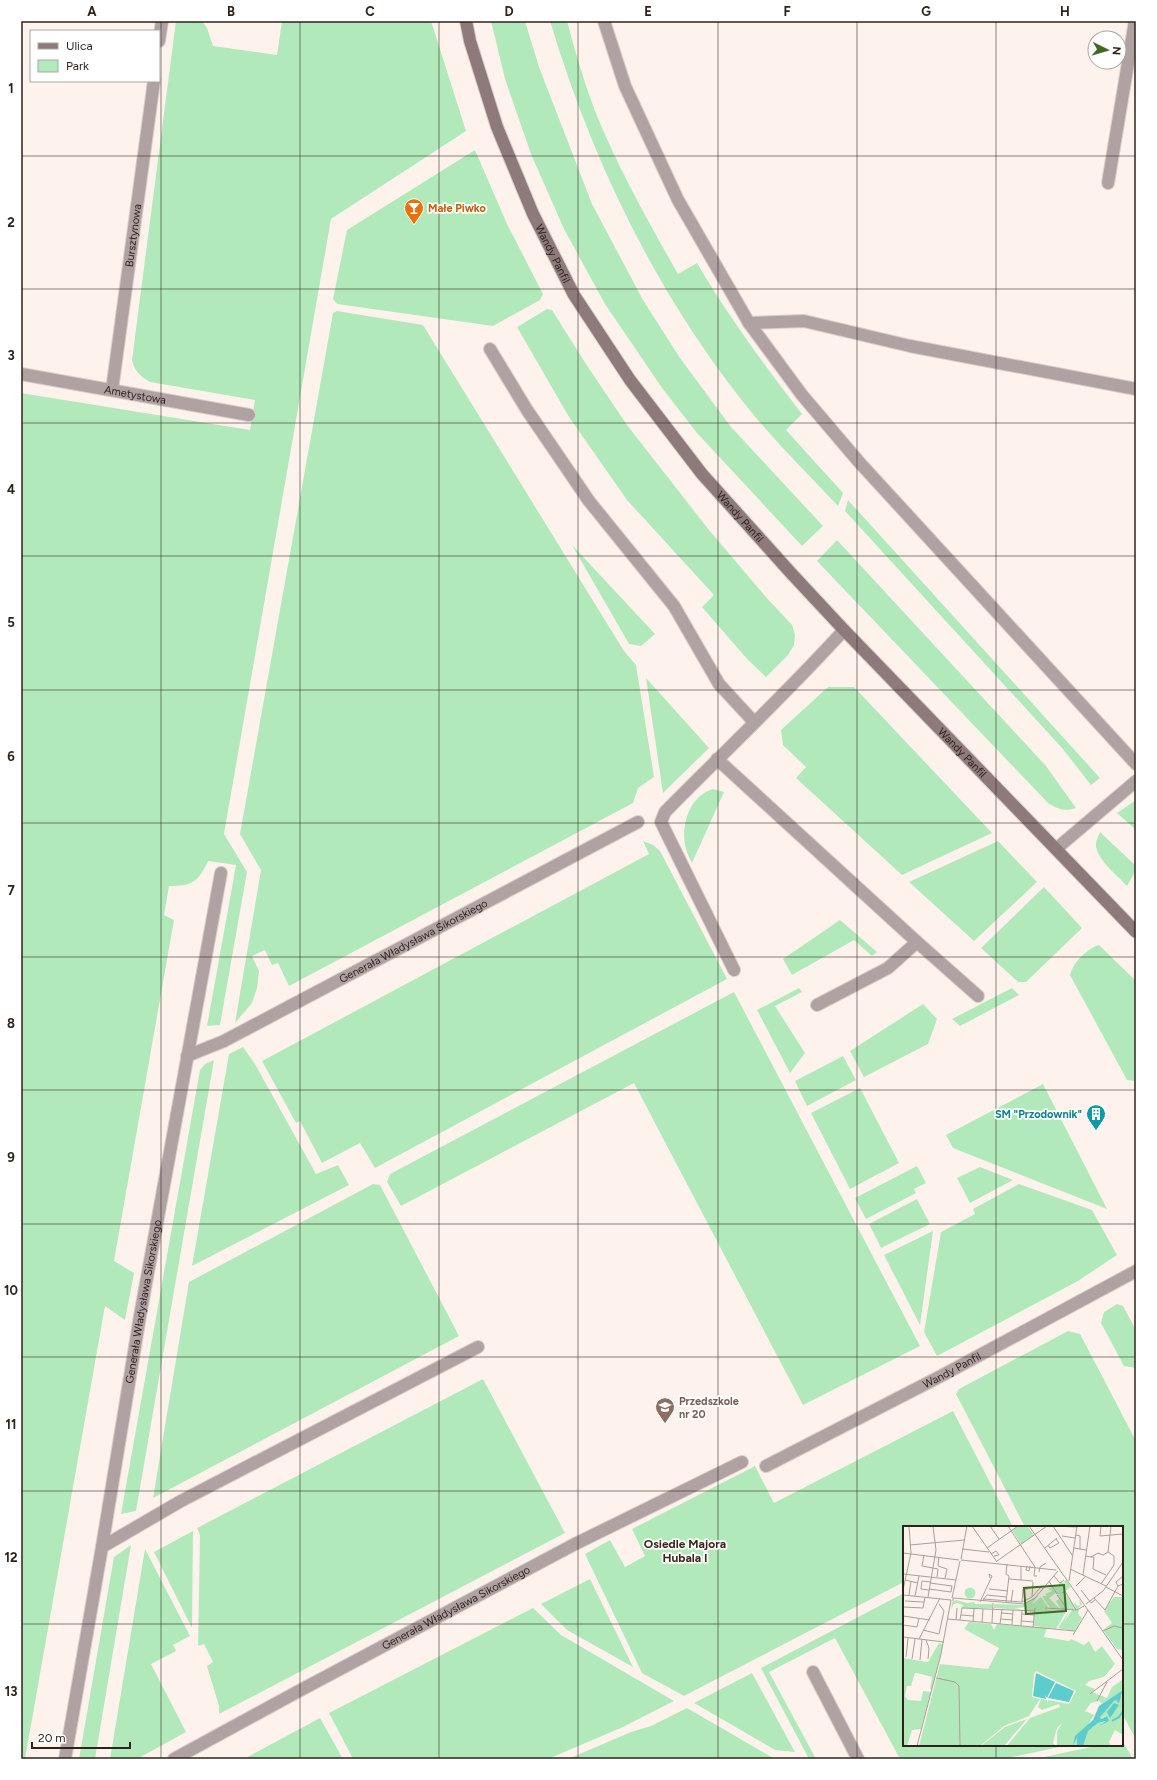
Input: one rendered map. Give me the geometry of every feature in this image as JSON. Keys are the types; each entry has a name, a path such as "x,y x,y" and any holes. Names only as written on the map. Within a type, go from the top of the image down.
{"street":[{"path":"160,34 162,21"},
{"name":"Wandy Panfil","path":"466,21 470,41 497,127 533,214 574,295 630,380 702,474 844,630 1136,932"},
{"path":"604,21 625,86 678,200 749,324 802,395 859,462 1136,764"},
{"path":"1108,183 1135,21"},
{"name":"Bursztynowa","path":"112,390 154,82"},
{"path":"749,324 804,322 910,346 1136,389"},
{"path":"490,349 527,410 589,501 674,606 718,684 754,722"},
{"name":"Ametystowa","path":"21,374 249,415"},
{"path":"734,970 661,822 665,812 804,674 844,630"},
{"path":"717,759 978,996"},
{"path":"1056,849 1136,781"},
{"name":"Generała Władysława Sikorskiego","path":"187,1056 224,1041 638,822"},
{"name":"Generała Władysława Sikorskiego","path":"65,1759 140,1316 221,873"},
{"path":"817,1005 888,968 917,942"},
{"name":"Wandy Panfil","path":"766,1466 941,1376 1136,1270"},
{"path":"102,1547 181,1501 478,1347"},
{"name":"Generała Władysława Sikorskiego","path":"174,1759 296,1692 575,1544 742,1462"},
{"path":"813,1672 858,1759"}],"green space":[{"path":"176,21 202,21 207,28 213,46 277,55 282,21 431,21 466,131 331,219 224,834 247,872 220,1025 207,1026 236,865 208,861 201,874 193,882 183,885 169,886 164,915 174,920 114,1261 134,1273 125,1320 105,1306 25,1759 21,1759 21,393 250,430 255,400 150,382 138,373 132,360"},
{"path":"491,21 525,21 539,67 592,204 643,300 680,358 731,427 823,526 802,546 697,433 662,388 605,304 564,229 531,154 505,79"},
{"path":"550,21 567,21 587,89 613,153 678,274 697,263 747,340 802,414 786,430 843,493 838,506 778,443 744,403 712,360 654,269 606,173 585,123 566,72"},
{"path":"475,150 507,224 543,294 540,300 493,326 337,304 333,299 347,230"},
{"path":"547,309 552,310 627,425 709,530 765,596 792,625 795,635 794,645 788,655 766,677 748,660 702,607 714,595 627,500 569,417 517,327"},
{"path":"337,311 423,325 624,651 636,665 654,777 638,788 633,803 289,986 278,963 272,965 265,950 252,956 259,971 257,988 252,1003 235,1023 261,870 240,834 333,313"},
{"path":"848,500 1100,778 1091,785 1062,748 845,511"},
{"path":"837,540 1046,766 1076,808 1068,810 1061,809 1048,803 817,561"},
{"path":"572,545 655,634 641,646 629,644"},
{"path":"646,678 709,748 663,793"},
{"path":"828,687 854,687 992,833 902,875 796,778 806,767 783,745 781,730"},
{"path":"713,789 724,792 692,863 686,851 684,840 684,831 688,813 698,798"},
{"path":"1136,800 1136,830 1117,813"},
{"path":"1100,832 1136,866 1136,870 1127,886 1099,855 1096,844"},
{"path":"643,841 653,845 660,851 727,979 375,1168 360,1143 322,1163 300,1121 296,1123 262,1061 649,854"},
{"path":"998,841 1037,882 974,941 909,882"},
{"path":"1044,887 1082,928 1026,982 1018,982 981,948"},
{"path":"840,920 877,952 872,956 854,940 792,975 783,959"},
{"path":"1099,945 1136,981 1135,1081 1127,1080 1070,975 1077,961 1090,949"},
{"path":"799,988 802,992 775,1006 805,1053 790,1073 757,1010"},
{"path":"1012,988 1019,995 960,1026 952,1019"},
{"path":"734,992 920,1346 803,1405 634,1083 401,1206 387,1182 390,1174"},
{"path":"923,1004 937,1019 928,1044 864,1077 850,1051"},
{"path":"243,1047 255,1064 316,1174 338,1165 349,1185 192,1266 229,1054"},
{"path":"843,1056 856,1080 807,1106 795,1081"},
{"path":"214,1060 136,1511 121,1514 200,1070 205,1064"},
{"path":"1043,1084 1107,1209 953,1148 946,1135"},
{"path":"860,1088 899,1163 850,1189 811,1113"},
{"path":"917,1166 926,1183 914,1189 916,1193 866,1219 855,1198"},
{"path":"980,1167 1013,1180 970,1203 957,1178"},
{"path":"373,1184 380,1185 459,1336 153,1498 189,1282"},
{"path":"1019,1184 1092,1210 1117,1255 1078,1281 937,1356 924,1332 941,1232 975,1214 973,1209"},
{"path":"917,1199 930,1224 881,1248 869,1224"},
{"path":"933,1231 920,1325 884,1255"},
{"path":"1117,1304 1123,1306 1136,1330 1136,1368 1124,1366 1101,1323 1104,1312"},
{"path":"1068,1331 1080,1334 1136,1441 1136,1740 1123,1715 1123,1526 1024,1526 956,1394 959,1389"},
{"path":"483,1379 565,1533 219,1714 219,1706 207,1666 213,1662 204,1644 198,1646 200,1535 197,1528"},
{"path":"953,1411 1012,1525 903,1526 903,1583 684,1696 642,1673 585,1554 610,1540 625,1567 645,1556 632,1529 755,1466 774,1503"},
{"path":"193,1531 192,1628 154,1552"},
{"path":"131,1545 95,1759 79,1759 114,1557"},
{"path":"145,1549 190,1636 173,1645 176,1651 151,1664 186,1732 137,1759 110,1759"},
{"path":"590,1579 633,1667 567,1630 541,1604"},
{"path":"903,1594 903,1746 1064,1746 1003,1759 900,1759 835,1638 769,1672 816,1759 809,1759 761,1668"},
{"path":"533,1608 561,1635 674,1701 623,1727 548,1759 353,1759 329,1713"},
{"path":"752,1673 795,1752 775,1750 694,1703"},
{"path":"687,1708 775,1759 568,1759 631,1732 651,1726"},
{"path":"320,1718 343,1759 244,1759"},
{"path":"1123,1742 1133,1759 1035,1759 1095,1746 1123,1746"}],"place":[{"name":"Małe Piwko","path":"414,225"},
{"name":"SM \"Przodownik\"","path":"1096,1131"},
{"name":"Przedszkole nr 20","path":"665,1424"}],"district":[{"name":"Osiedle Majora Hubala I","path":"685,1551"}]}
